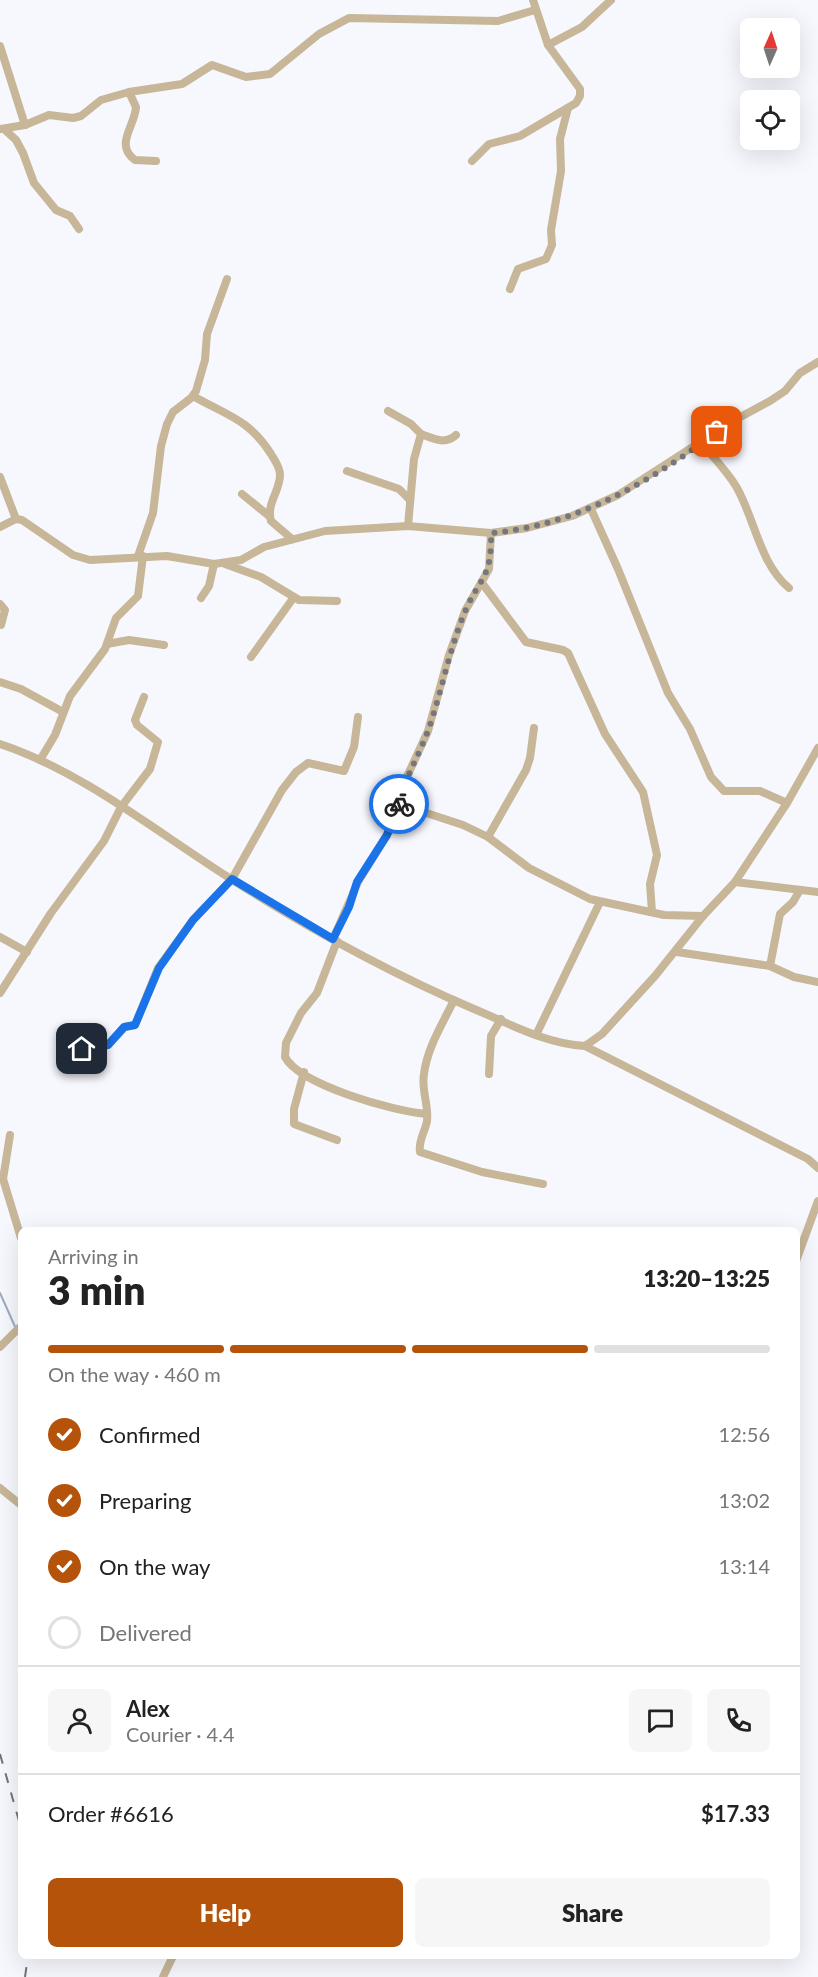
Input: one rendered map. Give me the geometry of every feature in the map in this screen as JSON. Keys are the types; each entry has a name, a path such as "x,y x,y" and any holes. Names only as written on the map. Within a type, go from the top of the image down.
{"street":[{"path":"472,161 489,144 520,136 579,99 580,89 548,45 533,0"},
{"path":"548,45 582,27 611,0"},
{"path":"2,129 25,125 49,115 73,118 81,116 101,100 129,92 182,84 212,65 246,77 270,74 278,70 319,34 349,18 498,21 510,20 535,10"},
{"path":"0,46 25,125"},
{"path":"129,92 136,107 124,140 126,150 135,160 156,161"},
{"path":"510,289 518,268 546,259 550,252 551,230 561,171 560,139 568,108"},
{"path":"2,129 23,153 34,183 56,210 70,216 79,229"},
{"path":"40,760 55,735 75,688 107,644 116,618 138,596 140,556 153,513 161,446 169,417 193,396 205,360 207,334 227,279"},
{"path":"0,527 16,519 29,523 81,558 99,561 140,556 167,556 214,564 241,560 264,547 325,531 408,526 491,533 527,528 591,509 618,495 702,444 733,421 786,391 800,373 818,362"},
{"path":"193,396 224,410 246,425 263,441 278,464 280,477 269,516"},
{"path":"388,411 411,424 421,434 440,441 448,441 456,435"},
{"path":"408,526 414,459 421,434"},
{"path":"702,444 738,489 766,554 778,577 789,588"},
{"path":"347,471 399,489 410,500"},
{"path":"0,477 16,519"},
{"path":"242,494 292,539"},
{"path":"591,509 668,693 690,729 711,777 724,791 760,791 787,803"},
{"path":"427,1114 392,1109 331,1088 288,1061 284,1047 301,1012 317,993 357,882 383,843 399,804 405,782 428,731 449,655 465,611 482,583 491,561 491,533"},
{"path":"225,563 257,575 294,597 310,602 337,601"},
{"path":"201,598 209,586 214,564"},
{"path":"482,583 526,642 568,653 605,734 643,792 657,855 650,884 652,912"},
{"path":"251,657 294,597"},
{"path":"0,604 5,610 1,625"},
{"path":"107,644 129,640 164,645"},
{"path":"0,682 21,689 63,712"},
{"path":"0,993 51,913 104,840 121,807 150,769 158,746 157,740 135,723 136,711 144,697"},
{"path":"82,1049 108,1045 124,1027 135,1025 159,968 193,920 232,879 266,814 296,772 308,763 344,771 354,747 358,717"},
{"path":"488,837 526,770 534,728"},
{"path":"0,744 40,760 121,807 232,879 369,960 536,1035 568,1045 585,1046 808,1160 818,1168"},
{"path":"585,1046 602,1034 677,952 703,916 735,882 787,803 818,748"},
{"path":"399,804 463,825 488,837 529,868 564,888 600,902 682,917 703,916"},
{"path":"735,882 818,892"},
{"path":"770,966 780,914 793,902 800,890"},
{"path":"536,1035 600,902"},
{"path":"0,937 27,952"},
{"path":"677,952 770,966 794,977 818,982"},
{"path":"454,1000 428,1055 423,1096 427,1114 419,1148 423,1155 482,1172 543,1184"},
{"path":"489,1074 491,1036 501,1020"},
{"path":"304,1072 294,1109 294,1124 337,1140"},
{"path":"10,1135 3,1179 9,1207 18,1230"},
{"path":"800,1250 818,1201"},
{"path":"0,1347 18,1329"},
{"path":"0,1488 18,1503"},
{"path":"163,1977 172,1959"}],"waterway":[{"path":"0,1293 18,1333"}],"railway":[{"path":"0,1754 18,1817"},
{"path":"25,1977 28,1959"}],"way so far":[{"path":"399,804 401,792 437,706 449,655 465,611 489,568 491,533 527,528 591,509 702,444 717,432"}],"route":[{"path":"82,1049 108,1045 124,1027 135,1025 159,968 193,920 232,879 333,939 349,907 357,882 379,851 399,804"}]}
